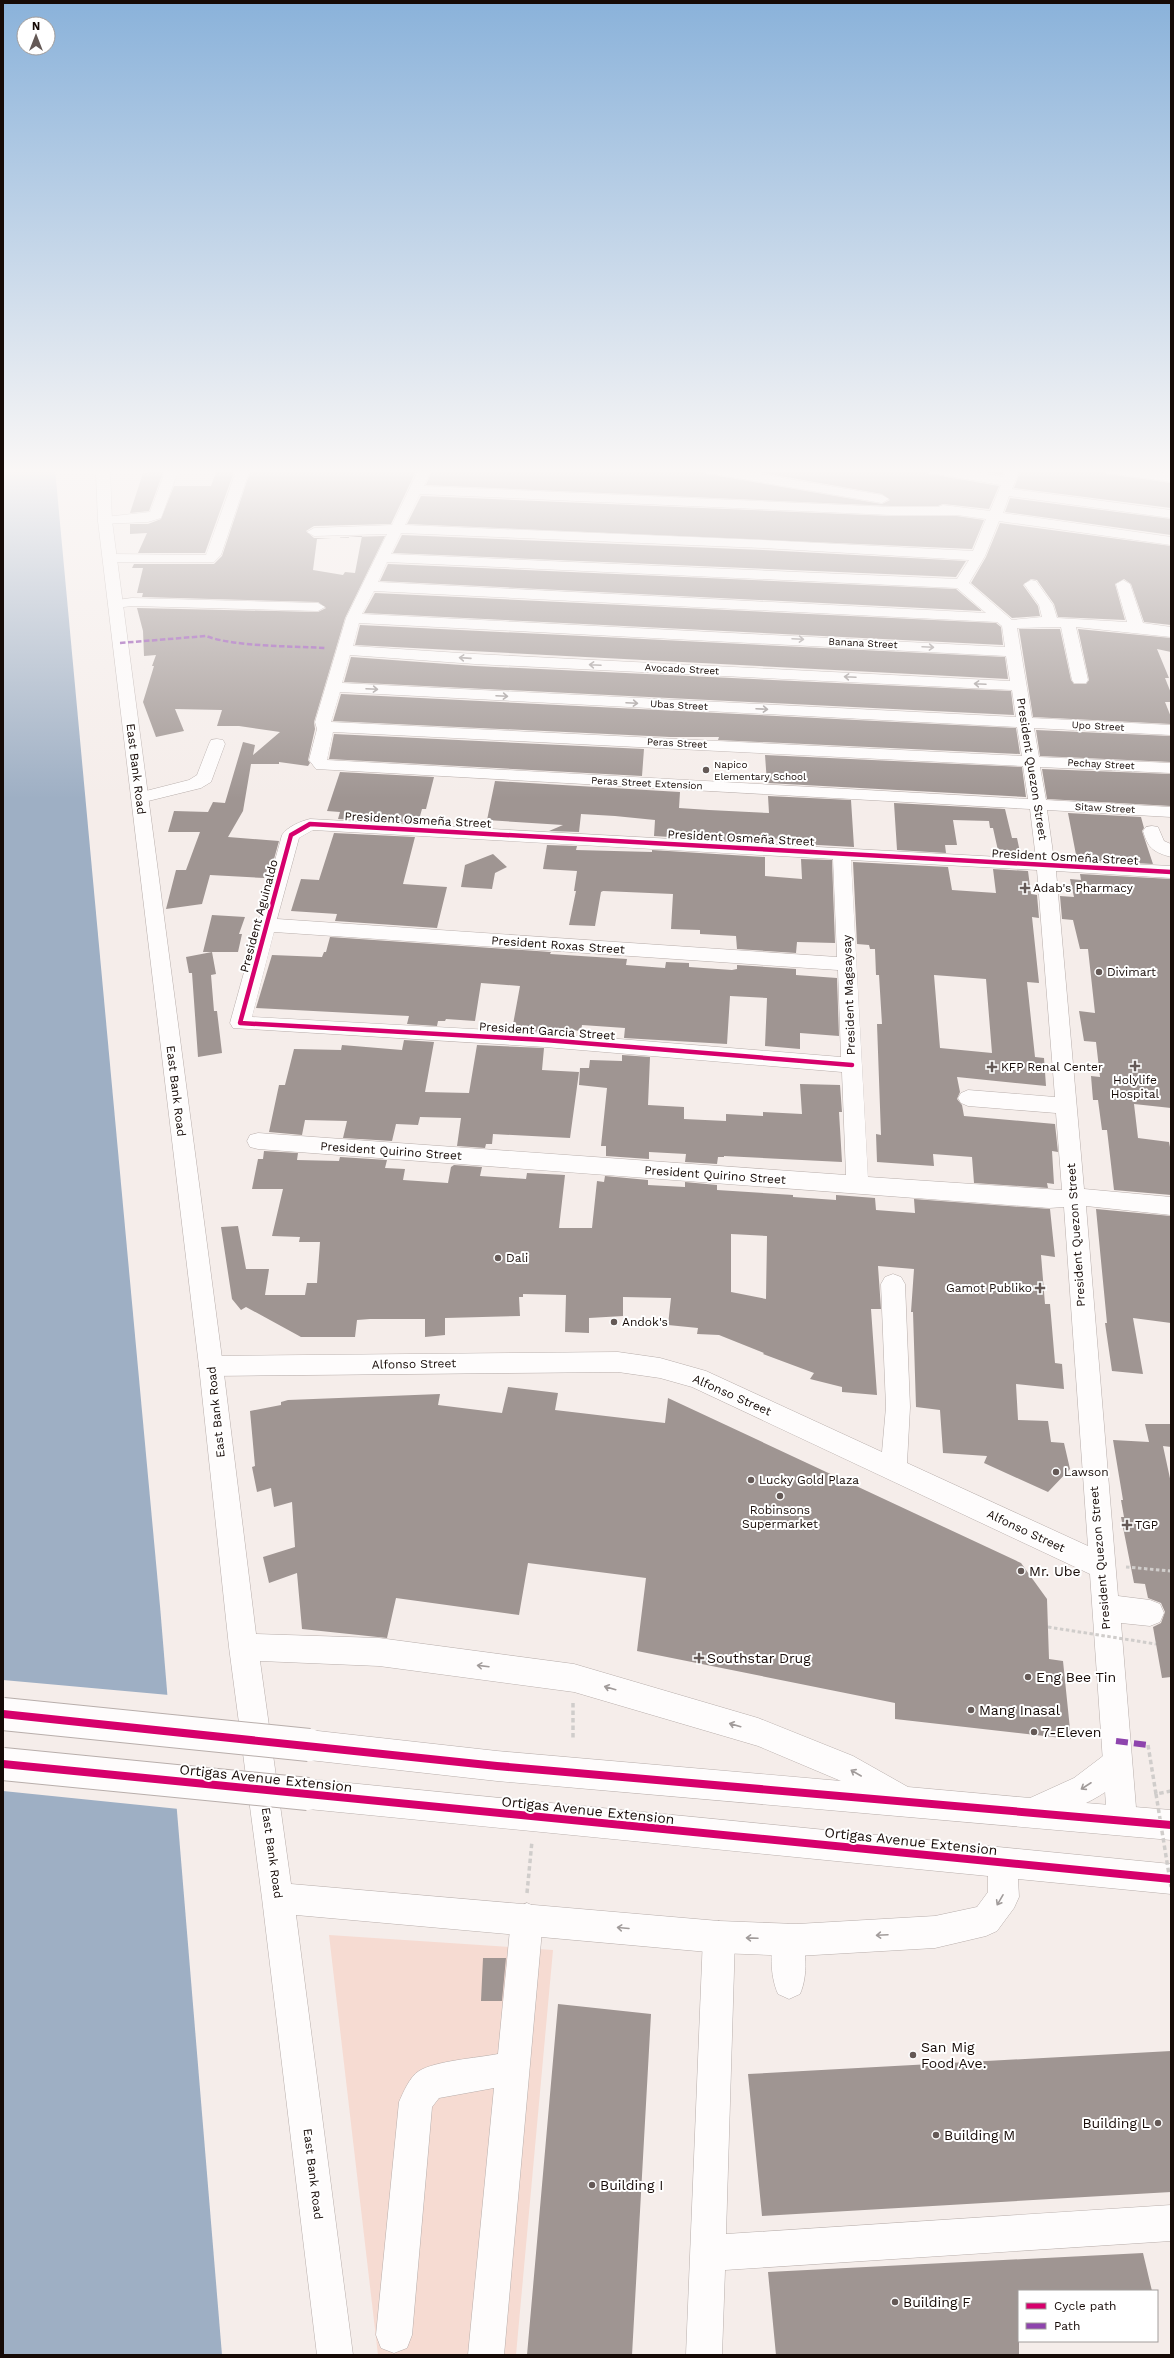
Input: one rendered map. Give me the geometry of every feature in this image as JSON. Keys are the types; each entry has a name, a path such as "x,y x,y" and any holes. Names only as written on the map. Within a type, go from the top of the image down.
{"street":[{"name":"East Bank Road","path":"112,579 211,1366 243,1647 278,1898 335,2355"},
{"path":"324,726 333,687 354,618 372,579"},
{"path":"851,579 961,584 1004,621"},
{"path":"961,584 964,579"},
{"path":"1031,584 1046,604 1050,622"},
{"path":"1123,584 1136,626"},
{"path":"368,586 1004,621 1136,626 1171,632"},
{"path":"115,604 132,602 318,607"},
{"name":"Banana Street","path":"354,618 1013,652"},
{"name":"President Quezon Street","path":"1004,621 1013,652 1026,723 1046,866 1074,1198 1100,1566 1122,1820"},
{"path":"1068,623 1080,680"},
{"name":"Avocado Street","path":"344,650 475,659 1019,686"},
{"name":"Ubas Street","path":"333,687 1026,723"},
{"name":"Upo Street","path":"1026,723 1171,730"},
{"name":"Peras Street","path":"324,726 1032,760"},
{"name":"Peras Street Extension","path":"324,726 318,760 322,765 1038,805"},
{"path":"140,798 195,784 205,778 217,744"},
{"name":"Pechay Street","path":"1032,760 1171,768"},
{"name":"Sitaw Street","path":"1038,805 1171,812"},
{"name":"President Osmeña Street","path":"310,824 1171,872"},
{"name":"President Aguinaldo","path":"240,1022 291,836 310,824"},
{"path":"1152,831 1156,844 1171,851"},
{"name":"President Magsaysay","path":"842,854 858,1185"},
{"name":"President Roxas Street","path":"267,925 848,964"},
{"name":"President Garcia Street","path":"240,1022 545,1040 852,1065"},
{"path":"968,1098 1066,1106"},
{"name":"President Quirino Street","path":"258,1141 1049,1199 1093,1197 1171,1206"},
{"path":"893,1284 898,1407 894,1470"},
{"name":"Alfonso Street","path":"211,1366 618,1362 660,1368 697,1378 1100,1566"},
{"path":"1104,1608 1150,1613"},
{"path":"243,1647 379,1652 574,1678 758,1732 843,1766 901,1800"},
{"path":"3,1714 309,1744 497,1766 1033,1811 1171,1825"},
{"path":"1033,1811 1084,1788 1117,1763"},
{"name":"Ortigas Avenue Extension","path":"3,1764 1171,1879"},
{"path":"278,1898 527,1906 719,1937 788,1940 934,1932 986,1920 1003,1897 1003,1862"},
{"path":"486,2355 527,1906"},
{"path":"704,2355 719,1937"},
{"path":"788,1940 789,1983"},
{"path":"394,2335 416,2102 429,2083 513,2068"},
{"path":"707,2253 1171,2222"}],"path":[{"path":"1100,1566 1171,1571"},
{"path":"1048,1627 1156,1644"},
{"path":"573,1740 574,1678"},
{"path":"1148,1744 1171,1887"},
{"path":"1156,1794 1171,1791"},
{"path":"527,1906 532,1839"}],"shaded area":[{"path":"329,1935 553,1950 516,2355 378,2355"}],"water":[{"path":"3,579 65,579 160,1606 222,2355 3,2355"}],"pier":[{"path":"3,1680 169,1695 179,1809 3,1791"}],"building":[{"path":"140,579 364,579 345,618 314,722 315,729 308,760 310,763 308,766 279,762 279,764 251,764 243,811 228,837 279,841 271,870 267,870 264,878 210,875 202,904 166,909 176,870 186,870 200,832 168,832 174,811 208,812 213,802 225,803 243,742 255,745 253,755 280,732 239,726 217,726 222,710 175,709 184,731 156,737 143,702 156,655 144,656 143,631 137,608 318,612 326,608 318,602 142,597 143,593 137,593"},
{"path":"381,579 730,579 956,589 982,611 380,581"},
{"path":"973,579 1031,579 1023,585 1038,606 1040,616 1012,618 971,583"},
{"path":"1031,579 1124,579 1115,584 1125,620 1058,617 1054,604 1037,580"},
{"path":"1124,579 1171,579 1171,625 1144,622 1131,584"},
{"path":"375,593 996,623 1001,627 1003,645 364,613"},
{"path":"360,625 1005,657 1008,679 355,645"},
{"path":"1019,629 1060,629 1071,680 1074,684 1086,684 1089,680 1078,629 1171,638 1171,652 1157,649 1169,678 1165,678 1171,693 1171,702 1165,702 1171,717 1171,724 1033,717"},
{"path":"351,657 475,666 1011,691 1014,715 344,682"},
{"path":"341,694 1016,728 1020,754 718,740 719,737 670,737 333,721"},
{"path":"1036,730 1171,736 1171,762 1040,756"},
{"path":"334,734 644,749 642,776 329,759"},
{"path":"765,755 1022,767 1026,797 767,783"},
{"path":"1042,769 1171,774 1171,806 1047,799"},
{"path":"340,772 434,777 426,809 422,809 418,823 338,819 340,812 327,811"},
{"path":"495,781 680,792 679,808 709,810 769,813 768,796 851,800 854,847 800,844 800,840 764,838 764,843 654,836 655,820 615,816 581,814 579,832 549,831 563,825 487,820"},
{"path":"894,803 1005,809 1012,838 1017,838 1021,857 999,855 993,828 990,828 989,821 953,820 957,845 945,845 946,853 897,850"},
{"path":"1068,813 1141,817 1144,828 1142,831 1153,864 1077,860"},
{"path":"334,833 415,837 403,884 447,887 437,928 335,921 337,914 291,911 301,879 319,880"},
{"path":"547,845 577,846 576,850 652,852 652,850 765,857 765,876 802,879 801,859 832,860 835,943 797,942 796,953 737,949 736,936 700,934 700,930 671,929 673,894 603,891 601,892 595,926 569,925 576,891 574,891 577,871 543,869"},
{"path":"493,854 507,867 495,873 492,889 461,887 465,865"},
{"path":"853,862 948,867 952,890 996,893 993,869 1028,871 1031,894 1037,895 1039,918 1032,917 1039,983 1027,982 1035,1057 1044,1058 1046,1086 957,1077 960,1092 957,1099 962,1105 964,1116 1055,1124 1058,1152 1052,1151 1054,1184 1047,1183 1048,1188 974,1183 972,1157 933,1154 934,1166 877,1162 876,1134 881,1135 877,1024 882,1024 879,975 876,975 875,949 870,949 869,945 857,944","holes":["934,975 986,979 992,1053 940,1048"]},
{"path":"1080,874 1171,879 1171,1108 1134,1104 1138,1138 1169,1142 1171,1152 1171,1195 1114,1190 1107,1130 1102,1130 1098,1100 1093,1100 1091,1076 1100,1077 1096,1042 1084,1041 1079,1011 1095,1013 1088,949 1080,949 1073,920 1062,919 1060,896 1074,897 1070,879 1081,880"},
{"path":"212,915 245,917 239,934 242,934 238,952 203,952"},
{"path":"330,937 551,952 550,954 627,959 626,965 665,968 666,962 689,963 689,967 732,970 737,969 737,965 796,969 796,975 837,978 839,1036 800,1033 800,1049 765,1046 767,998 730,996 727,1044 624,1038 625,1028 582,1025 581,1031 547,1028 546,1032 512,1030 520,986 481,983 475,1021 446,1019 445,1021 438,1021 437,1026 407,1024 409,1016 256,1008 272,955 322,957 324,952 326,952"},
{"path":"212,952 216,974 211,975 214,1011 217,1011 222,1053 198,1057 192,973 189,973 186,957"},
{"path":"404,1040 434,1042 425,1092 469,1093 477,1045 544,1048 542,1070 579,1072 570,1138 493,1134 492,1144 486,1144 485,1148 457,1146 461,1118 420,1117 418,1125 396,1124 392,1141 343,1138 347,1121 305,1120 302,1135 269,1132 279,1085 285,1085 294,1049 341,1050 342,1045 402,1050"},
{"path":"622,1055 650,1057 648,1105 684,1107 684,1119 726,1121 726,1114 763,1116 763,1112 802,1114 800,1084 840,1085 842,1112 839,1112 842,1162 724,1156 718,1157 717,1164 685,1162 686,1154 649,1152 649,1159 606,1156 606,1146 601,1146 607,1088 579,1085 580,1068 589,1068 590,1060 622,1061"},
{"path":"264,1151 298,1153 297,1160 339,1161 340,1157 387,1160 385,1168 405,1169 403,1180 448,1183 451,1167 454,1165 482,1167 480,1176 526,1179 527,1173 565,1175 559,1228 592,1228 597,1181 604,1182 605,1176 648,1180 648,1185 685,1187 685,1182 717,1185 717,1190 793,1195 793,1197 836,1200 836,1195 875,1198 876,1210 915,1213 914,1199 1050,1209 1055,1257 1041,1255 1045,1304 1050,1304 1055,1363 1062,1364 1064,1389 1016,1384 1018,1420 1048,1421 1051,1442 1064,1443 1070,1469 1048,1492 984,1463 987,1456 943,1453 940,1410 916,1407 913,1312 911,1312 914,1269 878,1266 881,1309 871,1309 877,1395 842,1392 842,1387 810,1379 814,1373 763,1354 764,1353 719,1335 697,1334 698,1328 668,1325 671,1298 623,1297 623,1316 589,1318 589,1333 565,1332 566,1295 523,1294 523,1297 519,1297 520,1316 445,1318 445,1335 425,1337 425,1319 370,1319 357,1320 355,1337 301,1337 246,1307 241,1310 232,1299 221,1227 238,1226 246,1269 269,1269 265,1295 305,1295 307,1283 317,1283 320,1242 299,1242 300,1237 272,1236 283,1189 252,1189 258,1159 263,1159","holes":["731,1234 767,1236 766,1299 731,1292"]},
{"path":"1096,1209 1171,1216 1171,1323 1133,1318 1143,1374 1112,1371 1105,1323 1107,1323"},
{"path":"508,1387 558,1393 555,1410 665,1423 668,1398 1021,1563 1047,1599 1049,1659 1063,1661 1071,1739 895,1719 895,1703 637,1651 646,1578 528,1563 519,1615 396,1598 387,1638 302,1629 297,1573 269,1583 263,1557 295,1547 292,1502 274,1507 271,1488 257,1492 252,1467 255,1466 250,1411 281,1405 281,1402 288,1400 440,1394 438,1405 502,1413"},
{"path":"1145,1424 1171,1424 1171,1447 1163,1446 1171,1483 1171,1677 1162,1678 1153,1627 1161,1623 1165,1612 1161,1603 1148,1598 1145,1584 1134,1583 1121,1517 1124,1517 1121,1500 1123,1500 1113,1440 1149,1442"},
{"path":"483,1958 506,1958 502,2001 481,2001"},
{"name":"Building I","path":"558,2004 651,2014 632,2355 527,2355"},
{"name":"Building M","path":"1171,2051 1171,2192 762,2216 748,2074"},
{"name":"Building F","path":"1143,2253 1152,2290 1018,2290 1019,2355 776,2355 768,2272"}],"marked path":[{"path":"120,643 206,636 214,639 262,644 326,648"},
{"path":"1116,1741 1148,1745"}],"cycle path":[{"path":"852,1065 545,1040 240,1023 291,835 310,824 1171,872"},
{"path":"3,1714 497,1766 1171,1825"},
{"path":"3,1764 1171,1879"}],"place":[{"name":"Napico Elementary School","path":"706,770"},
{"name":"Adab's Pharmacy","path":"1025,888"},
{"name":"Divimart","path":"1099,972"},
{"name":"Holylife Hospital","path":"1135,1066"},
{"name":"KFP Renal Center","path":"992,1067"},
{"name":"Dali","path":"498,1258"},
{"name":"Gamot Publiko","path":"1040,1288"},
{"name":"Andok's","path":"614,1322"},
{"name":"Lawson","path":"1056,1472"},
{"name":"Lucky Gold Plaza","path":"751,1480"},
{"name":"Robinsons Supermarket","path":"780,1496"},
{"name":"TGP","path":"1127,1525"},
{"name":"Mr. Ube","path":"1021,1571"},
{"name":"Southstar Drug","path":"699,1658"},
{"name":"Eng Bee Tin","path":"1028,1677"},
{"name":"Mang Inasal","path":"971,1710"},
{"name":"7-Eleven","path":"1034,1732"},
{"name":"San Mig Food Ave.","path":"913,2055"},
{"name":"Building L","path":"1158,2123"},
{"name":"Building M","path":"936,2135"},
{"name":"Building I","path":"592,2185"},
{"name":"Building F","path":"895,2302"}]}
